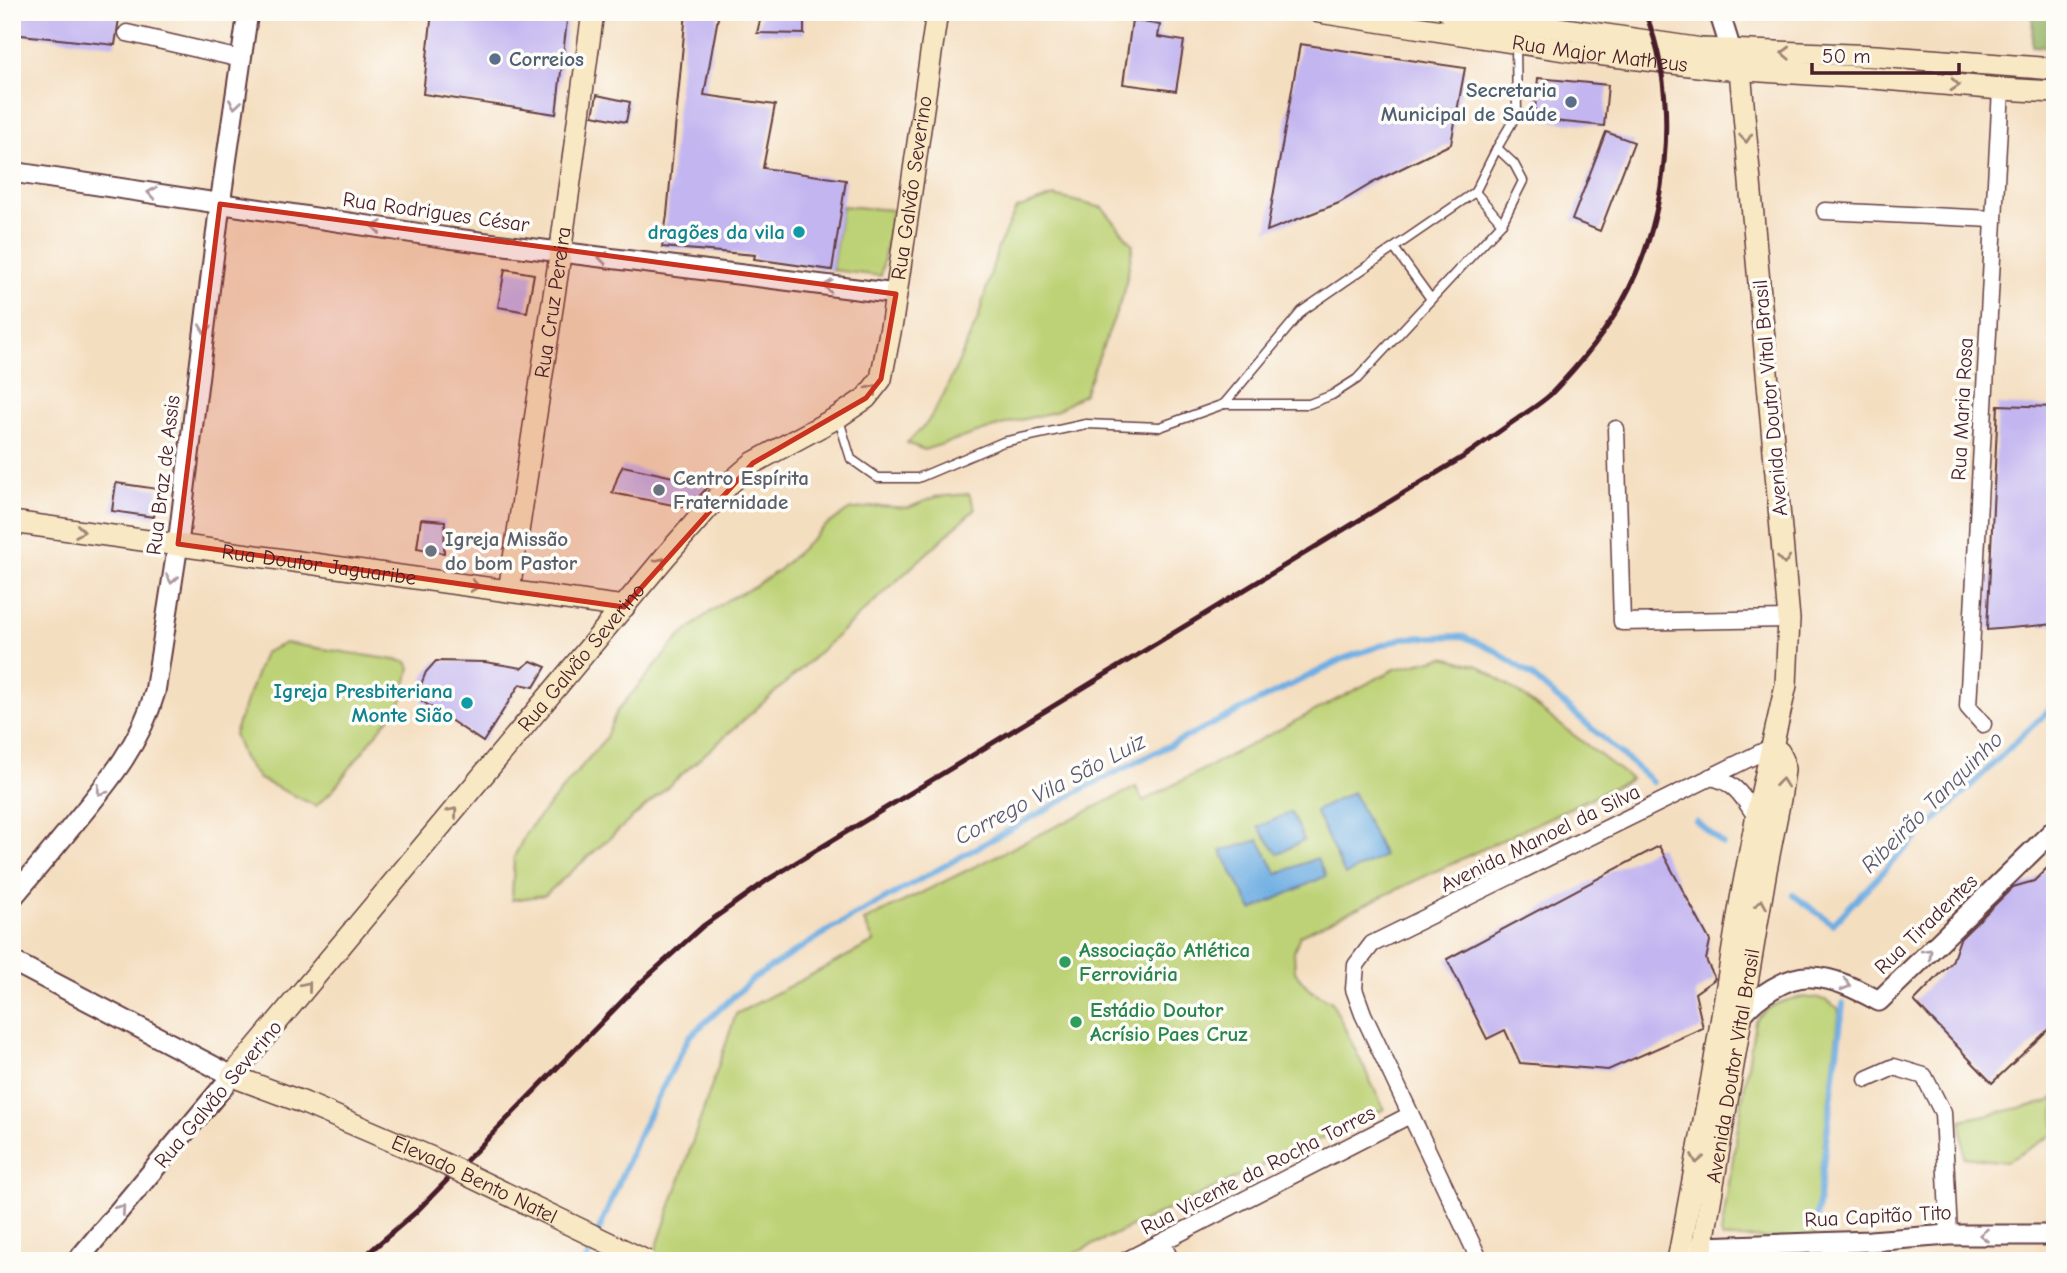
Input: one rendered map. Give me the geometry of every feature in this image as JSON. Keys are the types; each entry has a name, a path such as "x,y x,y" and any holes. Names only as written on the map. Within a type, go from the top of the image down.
{"main road":[{"name":"Rua Cruz Pereira","path":"509,590 593,12"},
{"name":"Rua Galvão Severino","path":"232,1076 729,484 753,463 838,417 866,398 881,379 937,12"},
{"name":"Rua Major Matheus","path":"1319,12 1516,42 1715,68 2055,92"},
{"name":"Rua Major Matheus","path":"1449,12 1702,49 2055,69"},
{"name":"Avenida Doutor Vital Brasil","path":"1679,1259 1741,899 1762,824 1772,747 1786,685 1789,620 1740,70 1731,50"},
{"name":"Rua Doutor Jaguaribe","path":"12,522 624,607"},
{"name":"Avenida Doutor Vital Brasil","path":"1702,1254 1766,870 1762,824"},
{"name":"Elevado Bento Natel","path":"232,1076 302,1102 432,1158 646,1261"}],"street":[{"name":"Rua Braz de Assis","path":"12,898 120,766 136,741 155,692 178,544 220,204 248,12"},
{"path":"1719,12 1731,50"},
{"path":"127,33 242,59"},
{"name":"Rua Maria Rosa","path":"1983,724 1968,707 2001,89"},
{"name":"Rua Rodrigues César","path":"12,172 560,253 896,294"},
{"path":"1825,211 1993,219"},
{"path":"1616,429 1622,622 1789,620"},
{"name":"Avenida Manoel da Silva","path":"1410,1115 1354,989 1356,965 1372,944 1772,747"},
{"path":"1710,777 1723,779 1731,784 1742,794 1762,824"},
{"name":"Rua Tiradentes","path":"1741,1016 1758,997 1777,986 1810,976 1852,986 1879,1001 2055,829"},
{"path":"12,961 232,1076"},
{"path":"1867,1079 1894,1067 1924,1076 1943,1113 1949,1235"},
{"name":"Rua Galvão Severino","path":"77,1261 232,1076"},
{"path":"1410,1115 1480,1261"},
{"name":"Rua Vicente da Rocha Torres","path":"1125,1261 1410,1115"},
{"name":"Rua Capitão Tito","path":"1679,1259 1767,1244 1949,1235 2054,1234"},
{"path":"1162,1243 1171,1261"},
{"path":"1749,1261 1767,1244"}],"lane":[{"path":"1224,404 1302,311 1475,192 1517,114 1516,42"},
{"path":"838,417 850,458 878,478 918,478 1003,442 1086,424 1160,427 1224,404 1309,404 1332,395 1357,379 1502,222 1522,181 1514,164 1497,148"},
{"path":"1475,192 1502,222"},
{"path":"1394,248 1431,299"}],"highlighted area":[{"path":"220,204 896,294 881,379 866,398 753,463 624,607 178,544"}],"green space":[{"path":"2033,12 2055,12 2055,47 2032,46"},
{"path":"1054,196 1103,208 1133,245 1124,293 1084,394 1054,412 1008,423 924,450 907,443 927,423 944,394 978,319 998,247 1016,209"},
{"path":"842,206 892,210 881,276 832,270"},
{"path":"969,494 975,509 790,679 545,895 512,900 514,857 527,831 605,739 617,711 678,639 727,600 754,587 780,569 824,527 849,510 879,506 908,508 935,497"},
{"path":"285,643 407,662 410,668 402,701 332,791 316,806 259,779 243,758 234,734 264,653"},
{"name":"Associação Atlética Ferroviária","path":"1444,657 1479,666 1519,693 1631,779 1300,935 1294,952 1295,972 1310,990 1332,1002 1384,1109 1058,1261 652,1261 736,1014 874,942 864,921 1136,787 1143,801 1395,669"},
{"path":"1804,997 1825,1000 1838,1008 1839,1015 1814,1223 1815,1239 1723,1238 1721,1234 1755,1021 1776,1004"},
{"path":"2055,1096 2054,1134 2006,1162 1964,1157 1961,1120 2049,1102"},
{"path":"1867,1246 1867,1261 1757,1261 1812,1250"}],"water":[{"path":"1353,792 1384,856 1345,875 1315,811"},
{"path":"1291,812 1304,840 1278,854 1258,827"},
{"path":"1259,840 1277,874 1317,858 1326,876 1252,910 1221,851"}],"building":[{"path":"12,12 120,12 115,45 12,34"},
{"name":"Correios","path":"432,12 492,12 508,15 508,12 568,12 556,114 423,94"},
{"path":"686,12 719,12 704,95 775,105 763,168 846,180 832,270 754,259 755,255 662,247"},
{"path":"762,12 804,12 804,34 757,33"},
{"path":"1132,20 1160,25 1158,37 1184,41 1176,91 1123,84"},
{"path":"1300,44 1465,68 1451,144 1376,181 1339,203 1267,231"},
{"name":"Secretaria Municipal de Saúde","path":"1538,78 1608,85 1604,126 1534,119"},
{"path":"597,95 630,102 626,122 593,115"},
{"path":"1606,132 1634,142 1600,231 1572,220"},
{"path":"505,269 534,274 527,312 498,307"},
{"path":"1998,405 2055,407 2055,624 1987,630"},
{"name":"Centro Espírita Fraternidade","path":"623,466 708,487 688,508 612,493"},
{"path":"116,483 158,489 154,517 112,511"},
{"path":"421,519 445,521 444,553 417,548"},
{"name":"Igreja Presbiteriana Monte Sião","path":"436,661 485,662 522,668 531,661 546,667 534,687 520,684 483,742 422,701 420,687 426,672"},
{"path":"1659,846 1710,941 1706,960 1715,979 1695,993 1703,1028 1608,1070 1520,1063 1505,1030 1487,1039 1447,959"},
{"path":"2055,860 2055,1023 1992,1083 1914,1001 1952,962 1960,939 2013,887 2034,881"}],"waterway":[{"name":"Corrego Vila São Luiz","path":"586,1261 640,1132 689,1037 754,978 831,929 1088,786 1345,658 1403,638 1462,636 1496,651 1533,677 1653,782"},
{"name":"Ribeirão Tanquinho","path":"1793,895 1833,924 1893,861 2055,704"},
{"name":"Corrego Vila São Luiz","path":"1696,821 1723,844"},
{"name":"Ribeirão Tanquinho","path":"1816,1222 1843,1004"}],"railway":[{"path":"359,1261 416,1212 638,985 703,926 769,879 1463,457 1550,395 1589,351 1615,315 1638,269 1650,234 1659,197 1666,121 1663,83 1645,12"}],"place":[{"name":"Correios","path":"495,59"},
{"name":"Secretaria Municipal de Saúde","path":"1571,102"},
{"name":"dragões da vila","path":"799,232"},
{"name":"Centro Espírita Fraternidade","path":"659,490"},
{"name":"Igreja Missão do bom Pastor","path":"431,551"},
{"name":"Igreja Presbiteriana Monte Sião","path":"467,703"},
{"name":"Associação Atlética Ferroviária","path":"1065,962"},
{"name":"Estádio Doutor Acrísio Paes Cruz","path":"1076,1022"}]}
